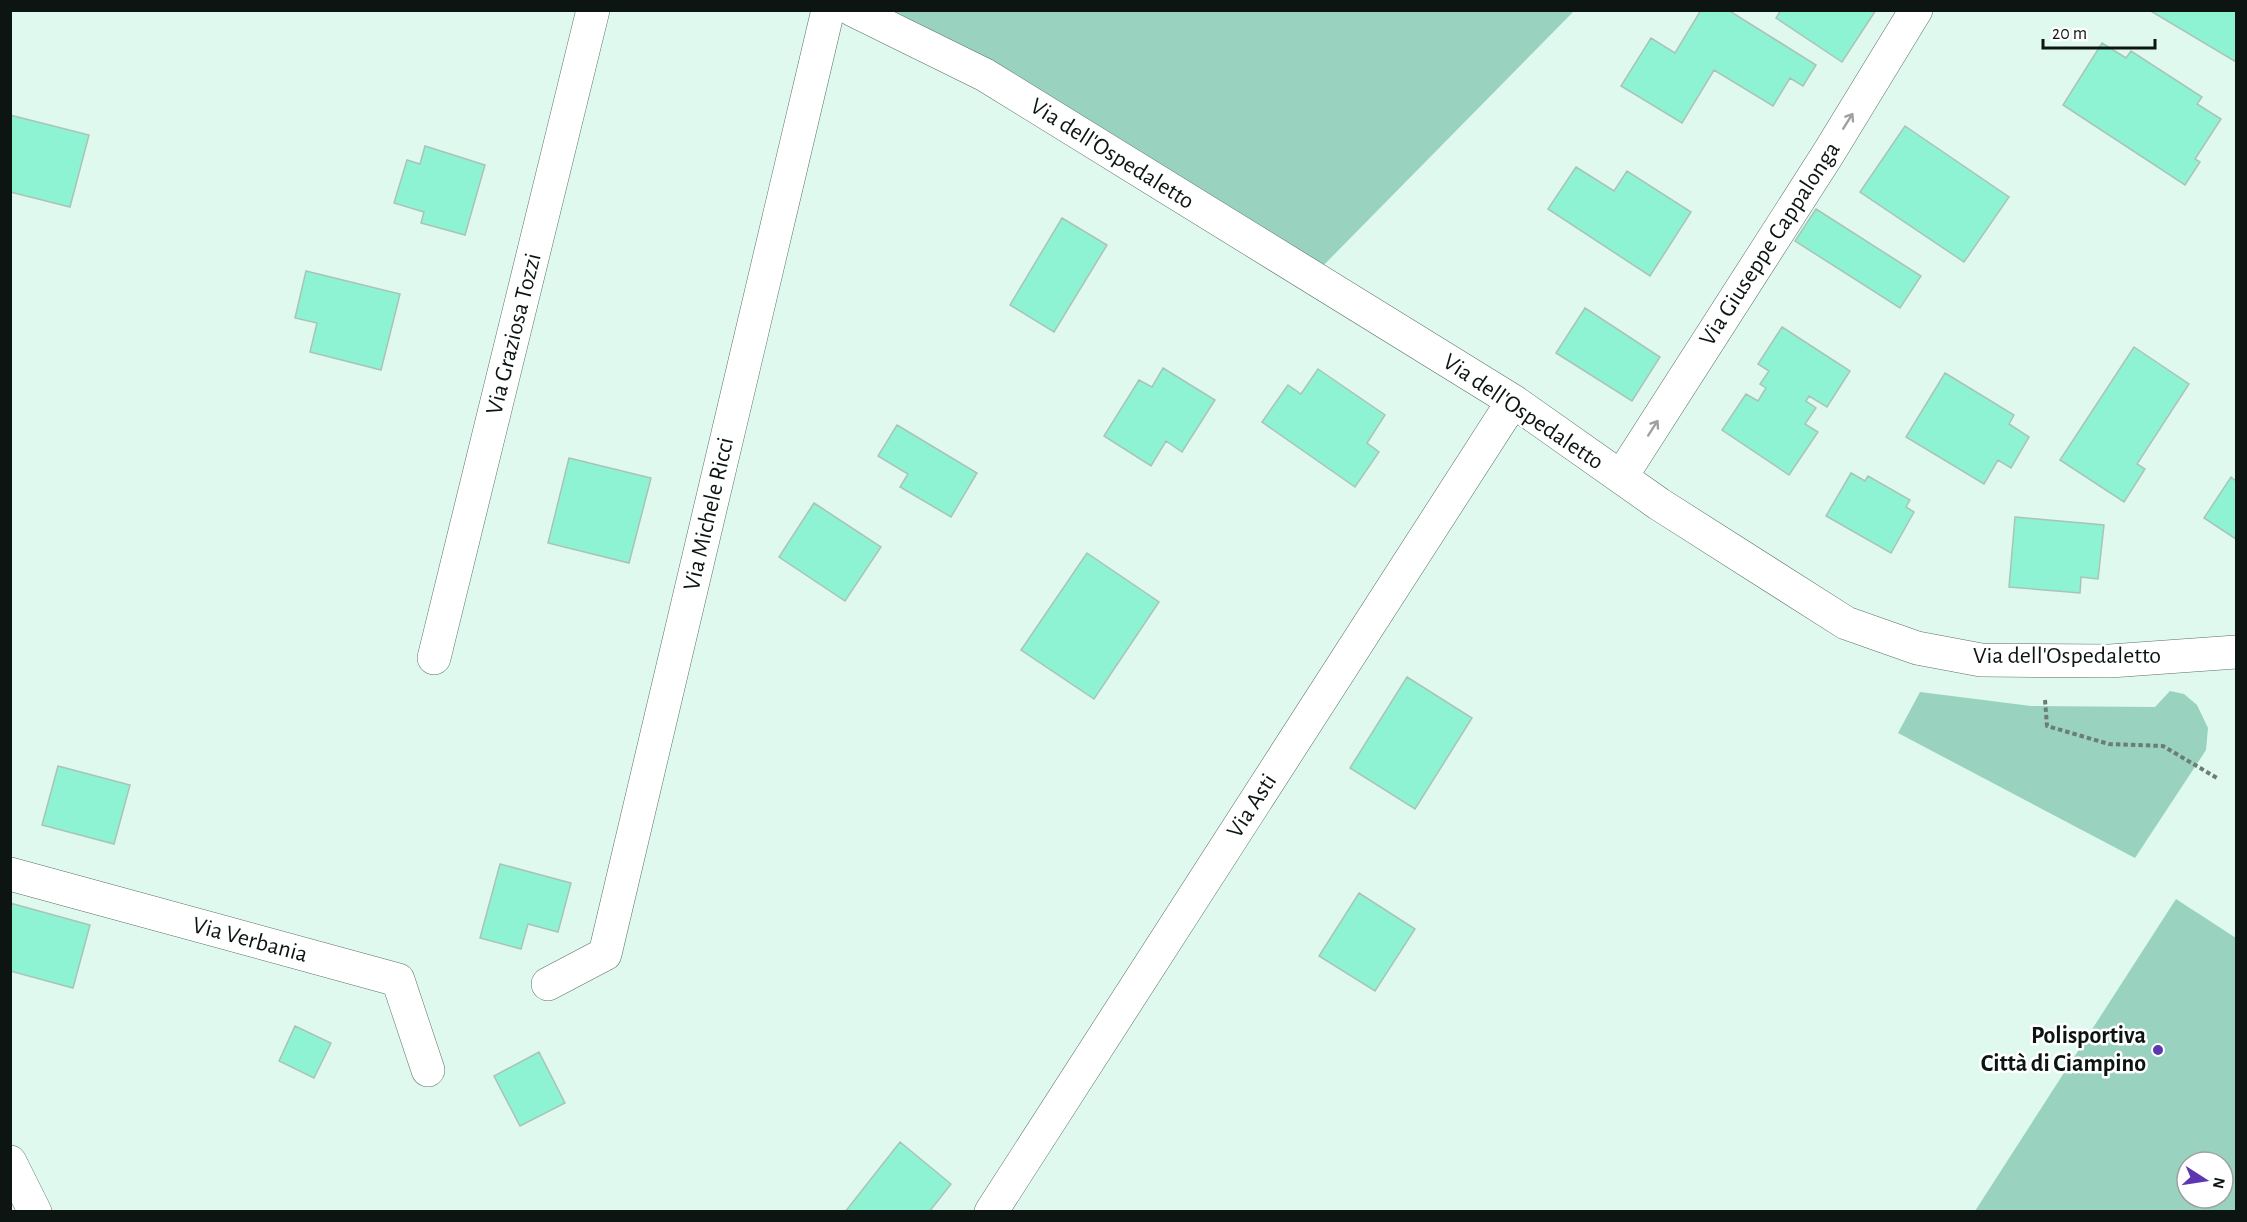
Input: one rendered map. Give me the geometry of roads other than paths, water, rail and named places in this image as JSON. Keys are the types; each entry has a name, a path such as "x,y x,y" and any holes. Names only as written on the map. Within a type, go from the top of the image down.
{"street":[{"name":"Via Graziosa Tozzi","path":"434,658 593,10"},
{"name":"Via Michele Ricci","path":"548,984 605,954 828,10"},
{"name":"Via dell'Ospedaletto","path":"853,10 985,75 1513,401 1659,504 1846,623 1917,648 1981,660 2110,661 2236,652"},
{"name":"Via Giuseppe Cappalonga","path":"1621,477 1828,154 1916,10"},
{"name":"Via Asti","path":"992,1212 1513,401"},
{"name":"Via Verbania","path":"10,874 398,980 428,1070"},
{"path":"10,1162 35,1212"}],"place":[{"name":"Polisportiva Città di Ciampino","path":"2158,1050"}]}
